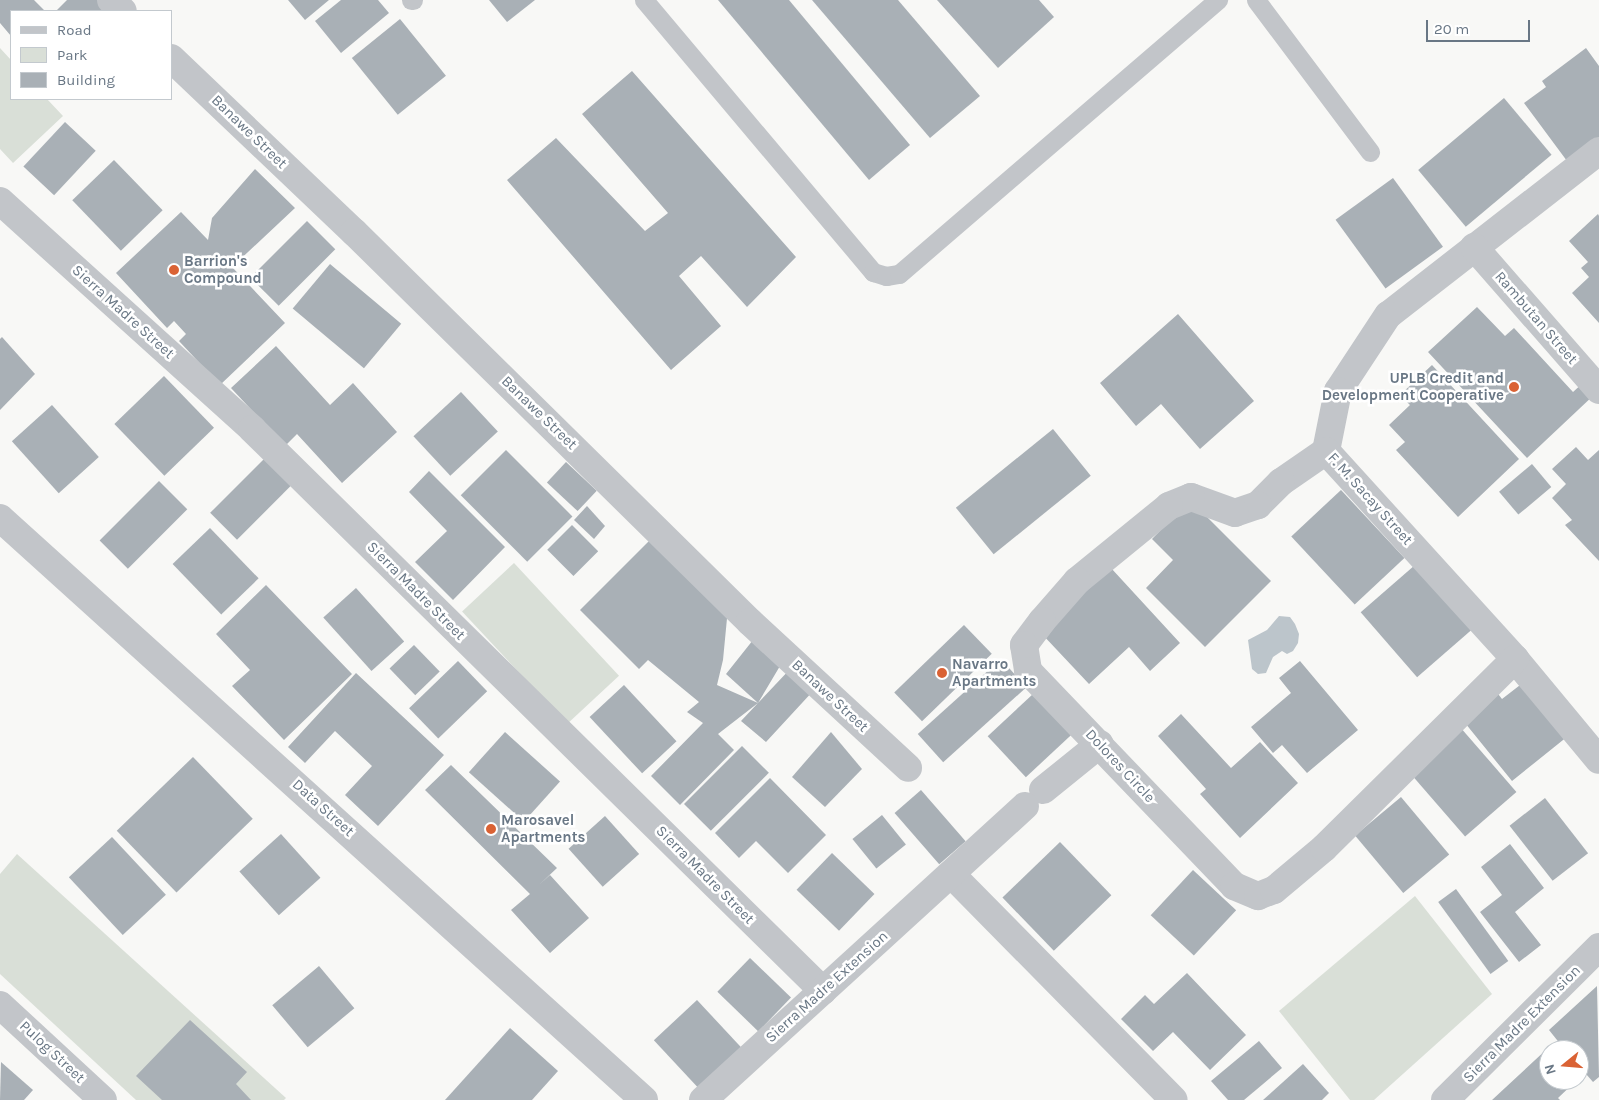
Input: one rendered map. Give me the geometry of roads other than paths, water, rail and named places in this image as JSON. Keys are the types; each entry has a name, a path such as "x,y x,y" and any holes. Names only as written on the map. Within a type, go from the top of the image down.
{"street":[{"path":"111,0 122,10"},
{"name":"Banawe Street","path":"172,59 375,253 750,622 908,768"},
{"name":"F. M. Sacay Street","path":"1515,659 1326,451 1338,391 1388,315 1599,151"},
{"name":"Sierra Madre Street","path":"0,201 252,429 823,991"},
{"name":"Rambutan Street","path":"1474,247 1599,390"},
{"name":"Dolores Circle","path":"1326,451 1281,482 1258,505 1236,513 1191,497 1169,506 1077,581 1042,621 1024,645 1028,670 1234,886 1258,896 1274,890 1324,848 1515,659"},
{"name":"Data Street","path":"0,518 644,1100"},
{"path":"1515,659 1599,760"},
{"name":"Sierra Madre Extension","path":"703,1100 1034,798 1100,744"},
{"path":"952,874 1174,1100"},
{"name":"Sierra Madre Extension","path":"1445,1100 1599,948"},
{"name":"Pulog Street","path":"0,1005 103,1100"}],"lane":[{"path":"644,0 873,272 886,276 899,274 1218,0"},
{"path":"1256,0 1370,152"}],"place":[{"name":"Barrion's Compound","path":"174,270"},
{"name":"UPLB Credit and Development Cooperative","path":"1514,387"},
{"name":"Navarro Apartments","path":"942,673"},
{"name":"Marosavel Apartments","path":"491,829"}]}
